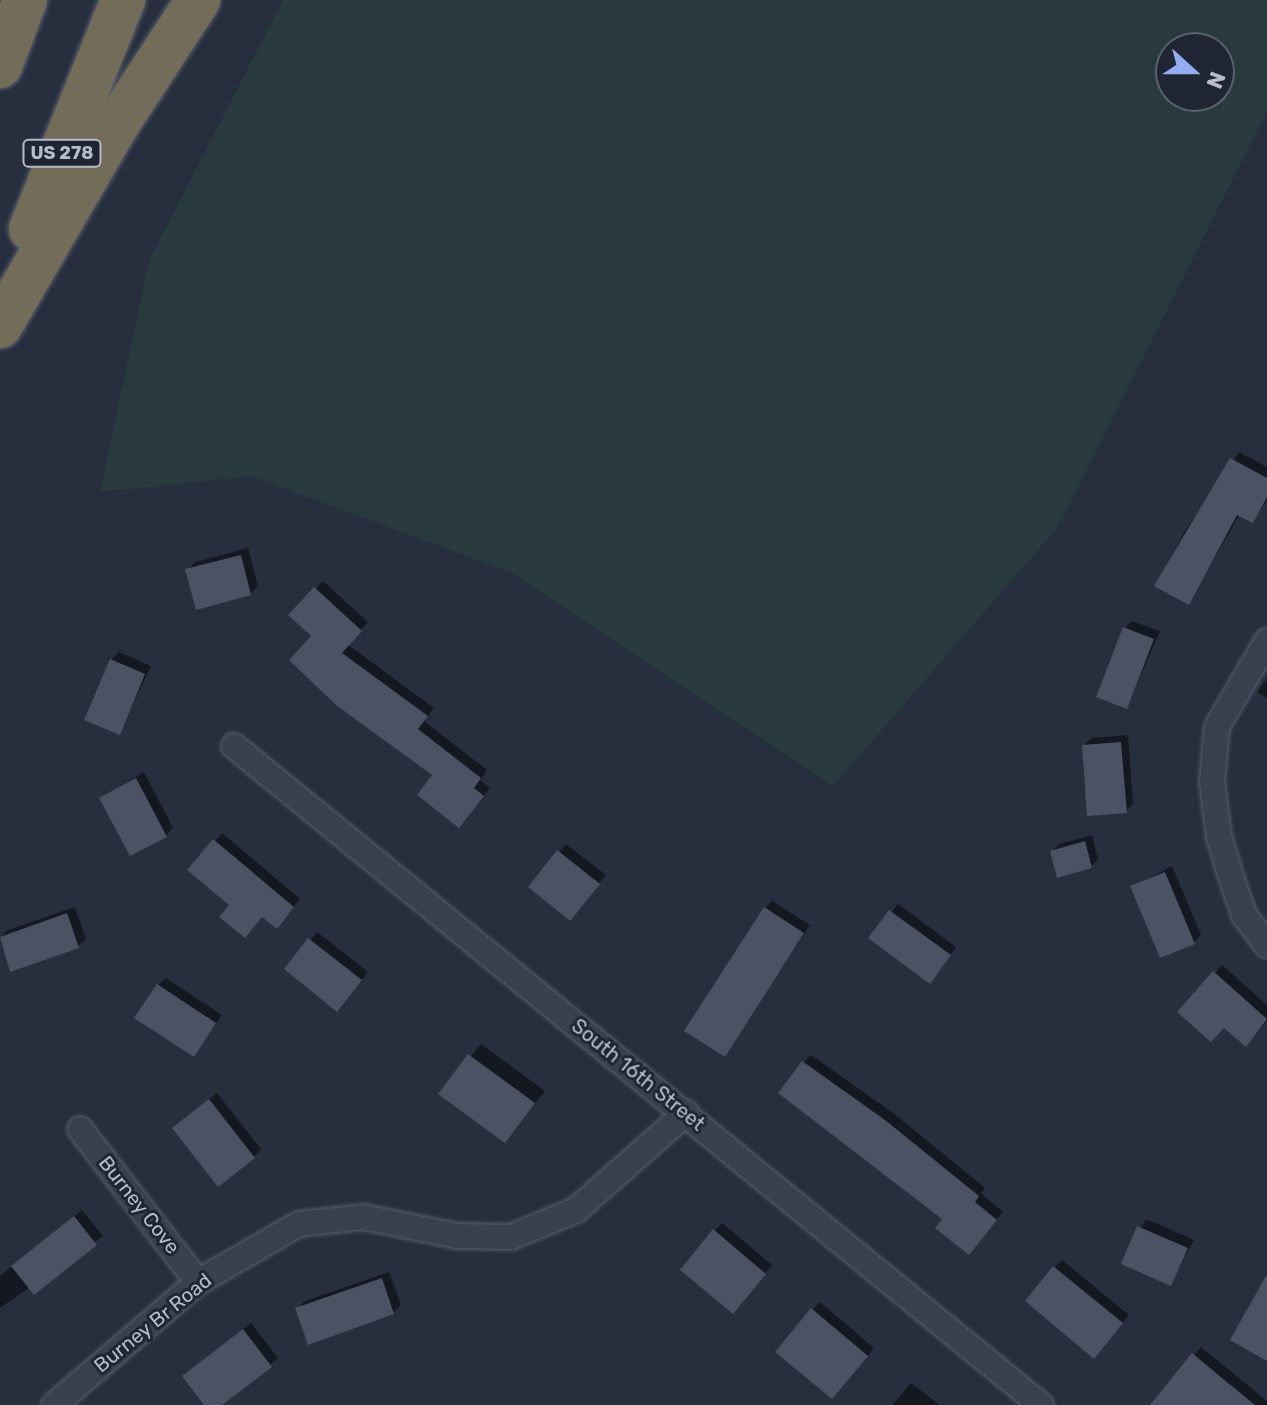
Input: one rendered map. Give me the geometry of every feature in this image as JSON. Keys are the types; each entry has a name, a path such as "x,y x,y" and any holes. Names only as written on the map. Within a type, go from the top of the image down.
{"highway":[{"path":"0,66 25,0"},
{"name":"US 278","path":"0,305 123,0"},
{"path":"0,326 114,129 198,0"}],"street":[{"path":"1267,641 1217,727 1212,782 1219,837 1232,880 1244,915 1267,945"},
{"name":"South 16th Street","path":"234,746 1041,1405"},
{"name":"Burney Br Road","path":"54,1405 198,1282 299,1224 363,1217 457,1236 511,1237 576,1210 686,1113"},
{"name":"Burney Cove","path":"80,1129 198,1282"}],"shaded area":[{"path":"283,0 1267,0 1267,111 1058,527 833,786 512,573 251,476 100,492 149,261"}],"building":[{"path":"1230,458 1267,478 1267,497 1253,523 1237,515 1189,605 1154,586"},
{"path":"241,555 251,595 196,610 185,569"},
{"path":"314,587 362,631 342,653 428,716 418,729 481,778 474,788 484,796 459,828 417,795 432,775 336,705 289,660 311,636 288,615"},
{"path":"1123,627 1154,639 1127,709 1096,697"},
{"path":"110,659 145,674 120,735 84,720"},
{"path":"1121,742 1127,813 1087,816 1082,745"},
{"path":"136,778 167,837 130,856 99,798"},
{"path":"213,839 294,907 277,929 262,917 245,938 219,917 229,905 187,870"},
{"path":"1085,841 1092,868 1057,878 1050,851"},
{"path":"557,850 600,884 570,921 528,887"},
{"path":"1165,872 1195,944 1160,958 1130,886"},
{"path":"764,907 804,933 725,1057 684,1031"},
{"path":"889,910 951,955 930,984 868,938"},
{"path":"67,913 79,948 10,972 0,937"},
{"path":"308,938 362,980 337,1012 284,969"},
{"path":"1213,971 1267,1019 1246,1047 1224,1028 1211,1042 1177,1012"},
{"path":"157,984 216,1023 194,1057 134,1018"},
{"path":"468,1054 535,1103 505,1143 438,1094"},
{"path":"802,1061 885,1120 979,1196 975,1202 997,1220 969,1255 935,1228 942,1219 778,1093"},
{"path":"209,1099 255,1158 218,1187 172,1128"},
{"path":"74,1216 97,1245 34,1295 11,1266"},
{"path":"1137,1226 1188,1248 1171,1286 1121,1264"},
{"path":"713,1229 766,1274 733,1314 680,1270"},
{"path":"1053,1266 1123,1323 1094,1359 1025,1301"},
{"path":"1267,1274 1267,1361 1230,1340"},
{"path":"382,1278 394,1314 308,1345 295,1308"},
{"path":"811,1308 868,1356 832,1399 775,1352"},
{"path":"243,1329 272,1367 222,1405 204,1405 182,1376"},
{"path":"1192,1353 1222,1378 1255,1405 1150,1405"}]}
